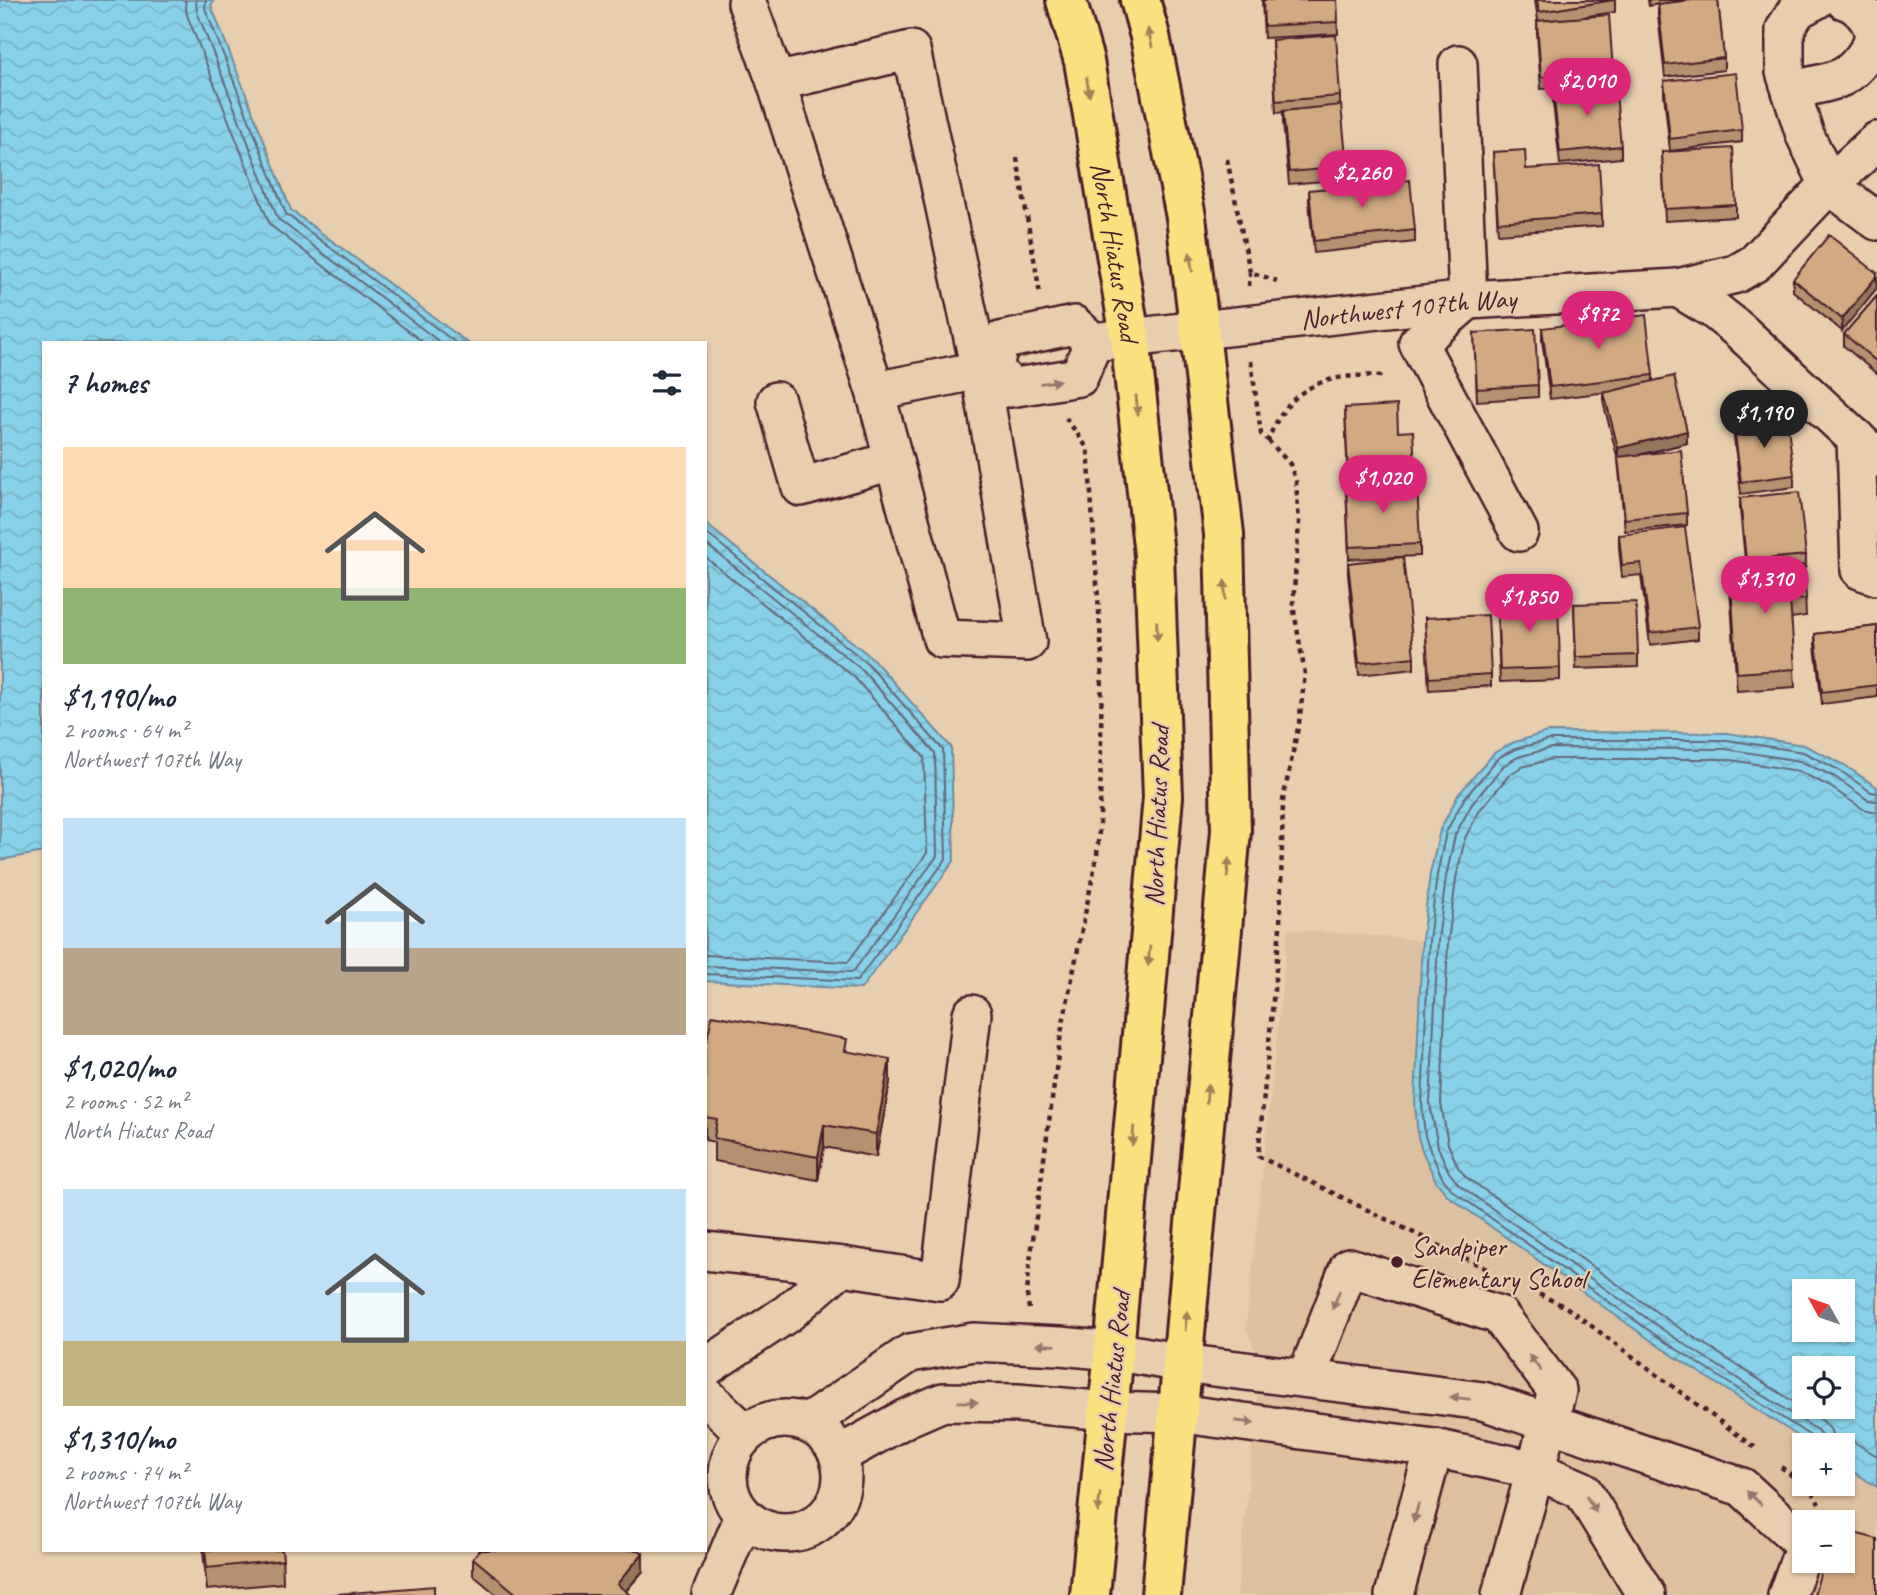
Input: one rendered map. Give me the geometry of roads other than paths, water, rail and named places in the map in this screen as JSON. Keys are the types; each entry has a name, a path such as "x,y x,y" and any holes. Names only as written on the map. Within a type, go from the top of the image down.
{"main road":[{"name":"North Hiatus Road","path":"1066,0 1084,61 1111,340 1154,555 1163,797 1090,1595"},
{"path":"1140,0 1150,36 1186,217 1224,534 1231,831 1161,1595"}],"street":[{"path":"1816,0 1797,10 1785,29 1785,72 1805,135 1829,185 1877,221"},
{"path":"1791,90 1844,76 1866,54 1873,37 1868,18 1844,0"},
{"path":"747,3 776,82 875,391 942,639 1027,642 987,369 911,50 776,82"},
{"path":"1458,64 1468,300 1418,343 1519,532"},
{"name":"Northwest 107th Way","path":"1111,340 1468,300 1678,288 1736,274 1755,263 1829,185 1877,141"},
{"path":"1678,288 1740,330 1867,448 1860,570 1877,576"},
{"path":"1074,325 1111,340 1079,377 1010,388 987,369 1000,341 1074,325"},
{"path":"875,391 987,369"},
{"path":"776,401 802,487 892,461"},
{"path":"707,1251 842,1266 940,1281 972,1014"},
{"path":"707,1367 788,1313 842,1266"},
{"path":"1306,1378 1349,1267 1499,1315 1557,1391 1501,1595"},
{"path":"808,1423 910,1353 974,1342 1114,1351 1182,1363 1483,1401 1742,1487 1792,1535"},
{"path":"910,1353 922,1412"},
{"path":"707,1397 746,1434"},
{"path":"839,1454 943,1402 1018,1402 1108,1411 1177,1413 1434,1448 1535,1470 1582,1490 1646,1595"},
{"path":"787,1418 808,1423 827,1435 839,1454 843,1476 838,1498 825,1517 806,1529 784,1533 762,1528 744,1516 732,1497 727,1475 733,1453 746,1434 764,1422 787,1418"},
{"path":"1394,1595 1434,1448"},
{"path":"711,1595 744,1516"},
{"path":"1787,1595 1795,1573"}],"water":[{"path":"0,0 214,0 211,5 291,210 465,341 42,341 42,852 0,860"},
{"path":"707,525 872,658 951,747 954,861 861,989 707,981"},
{"path":"1547,732 1727,733 1804,745 1843,764 1877,787 1877,1487 1855,1473 1855,1433 1793,1433 1660,1347 1448,1196 1436,1181 1418,1137 1415,1104 1422,940 1430,874 1440,830 1458,795 1494,753 1512,743"}],"place":[{"name":"Sandpiper Elementary School","path":"1397,1262"}]}
